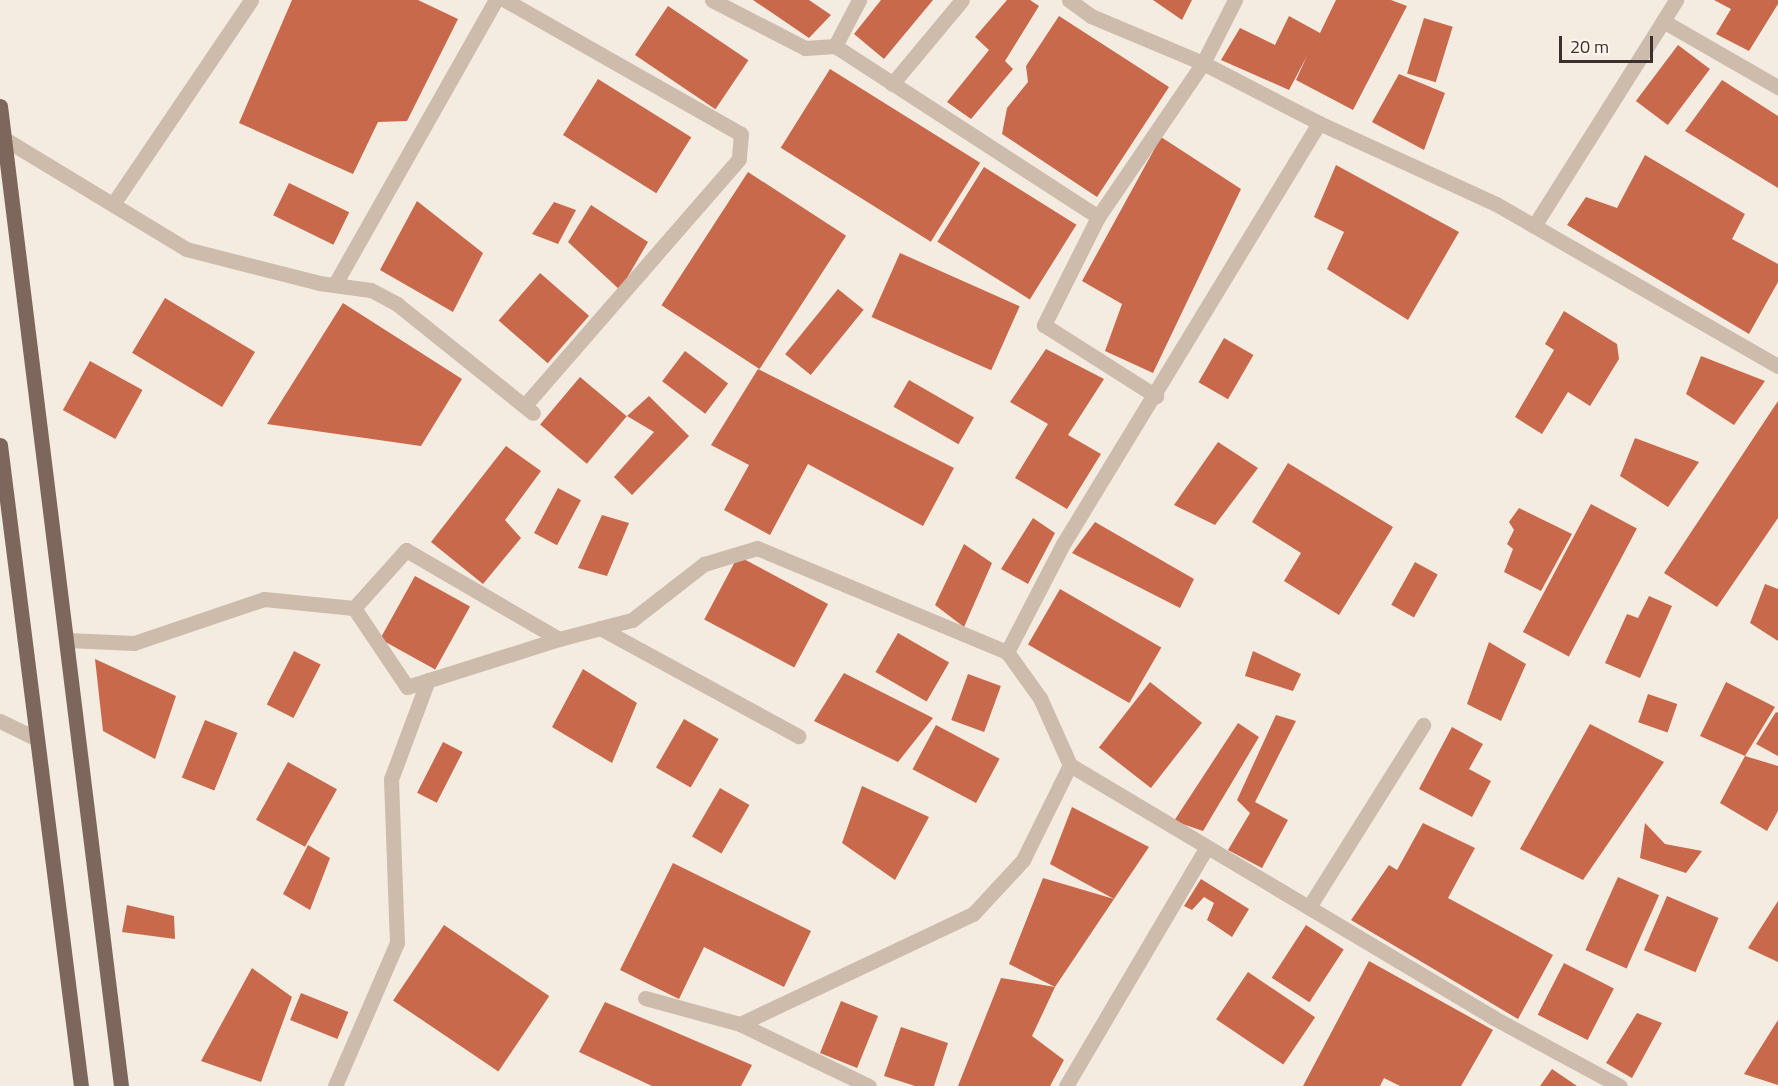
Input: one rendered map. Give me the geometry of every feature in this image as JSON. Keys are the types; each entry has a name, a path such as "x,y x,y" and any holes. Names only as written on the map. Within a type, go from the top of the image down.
{"main road":[{"path":"0,106 121,1086"},
{"path":"0,445 35,738 81,1086"}],"street":[{"path":"113,204 251,0"},
{"path":"335,284 496,0"},
{"path":"3,138 186,249 335,284 371,290 397,304 529,409 739,159 741,134 505,0"},
{"path":"712,0 805,48 835,46 1098,217"},
{"path":"835,46 859,0"},
{"path":"892,84 962,0"},
{"path":"1069,0 1091,16 1203,63 1319,123 1496,204 1778,366"},
{"path":"1156,396 1044,325 1098,217 1203,63 1235,0"},
{"path":"1534,226 1676,0"},
{"path":"1663,21 1778,87"},
{"path":"1007,652 1063,544 1156,396 1319,123"},
{"path":"354,608 407,687 559,639 632,620 704,564 757,548 1007,652 1040,698 1070,765 1494,1018 1620,1086"},
{"path":"354,608 406,550 559,639"},
{"path":"67,640 134,643 264,599 354,608"},
{"path":"600,628 798,736"},
{"path":"335,1086 397,943 391,779 428,680"},
{"path":"0,721 35,738"},
{"path":"1309,907 1423,725"},
{"path":"740,1024 973,914 1023,860 1070,765"},
{"path":"1066,1086 1207,847"},
{"path":"645,998 740,1024 869,1086"}],"building":[{"path":"292,0 418,0 458,19 407,121 378,122 353,174 239,123"},
{"path":"753,0 809,0 831,15 809,38"},
{"path":"881,0 933,0 884,59 854,34"},
{"path":"1007,0 1030,0 1039,6 1005,61 1013,69 971,119 947,102 989,50 975,37"},
{"path":"1153,0 1192,0 1182,20"},
{"path":"1336,0 1391,0 1407,6 1353,110 1296,80 1307,56 1289,90 1221,60 1240,28 1275,45 1289,16 1320,33"},
{"path":"1714,0 1778,0 1778,4 1749,51 1716,34 1731,9"},
{"path":"668,6 748,60 715,109 635,55"},
{"path":"1059,16 1169,87 1097,197 1002,134 1007,108 1028,82 1026,66"},
{"path":"1424,18 1453,27 1436,82 1407,73"},
{"path":"1678,45 1710,69 1668,125 1636,101"},
{"path":"830,69 980,163 931,242 781,148"},
{"path":"1399,74 1445,93 1424,150 1372,122"},
{"path":"598,79 691,137 656,193 563,135"},
{"path":"1722,80 1778,116 1778,188 1685,131"},
{"path":"1161,137 1241,189 1153,373 1105,351 1122,304 1082,281"},
{"path":"1645,155 1745,214 1732,239 1778,264 1778,282 1749,334 1567,225 1586,197 1617,208"},
{"path":"1336,165 1459,232 1408,320 1327,269 1344,232 1314,217"},
{"path":"984,167 1076,225 1030,299 937,242"},
{"path":"748,172 846,236 760,369 661,305"},
{"path":"289,183 349,212 333,245 273,215"},
{"path":"417,201 483,253 453,312 380,270"},
{"path":"554,202 576,210 558,244 532,234"},
{"path":"591,205 648,242 620,290 568,242"},
{"path":"900,253 1020,306 991,370 872,317"},
{"path":"540,273 589,316 548,363 499,321"},
{"path":"838,289 864,310 811,375 785,354"},
{"path":"165,298 255,352 222,407 132,353"},
{"path":"343,303 462,379 421,446 267,424"},
{"path":"1564,311 1617,344 1619,359 1590,406 1568,392 1542,434 1515,417 1554,350 1545,344"},
{"path":"1224,338 1253,355 1228,399 1198,382"},
{"path":"1046,349 1104,379 1068,435 1101,454 1067,509 1015,478 1048,424 1010,402"},
{"path":"685,351 728,383 705,414 662,381"},
{"path":"1701,356 1765,381 1734,425 1686,394"},
{"path":"90,361 142,390 115,439 63,410"},
{"path":"758,369 954,468 923,526 808,464 770,535 724,510 749,465 711,445"},
{"path":"580,377 627,416 587,464 540,424"},
{"path":"909,380 974,418 958,444 894,407"},
{"path":"649,396 689,436 632,495 614,477 654,432 627,416"},
{"path":"1778,401 1778,518 1717,607 1664,573"},
{"path":"1635,438 1699,462 1668,507 1620,476"},
{"path":"1218,442 1258,468 1215,525 1174,505"},
{"path":"506,446 541,471 505,520 521,538 483,584 431,542"},
{"path":"1288,463 1393,527 1339,615 1284,581 1301,553 1252,522"},
{"path":"558,488 581,500 557,545 534,533"},
{"path":"1591,504 1637,528 1569,656 1523,632"},
{"path":"1519,508 1572,534 1541,591 1504,572 1513,549 1507,544 1514,530 1509,522"},
{"path":"602,515 629,523 607,576 578,568"},
{"path":"1033,518 1055,533 1028,584 1001,569"},
{"path":"1095,522 1194,579 1180,608 1072,553"},
{"path":"964,544 992,563 964,627 935,605"},
{"path":"738,556 828,604 794,667 704,620"},
{"path":"1415,562 1438,575 1414,617 1391,605"},
{"path":"415,576 470,607 435,670 380,639"},
{"path":"1765,584 1778,589 1778,641 1750,623"},
{"path":"1060,589 1161,648 1129,703 1028,644"},
{"path":"1649,596 1672,606 1640,678 1605,663 1627,614 1638,618"},
{"path":"898,633 949,662 927,701 876,672"},
{"path":"1489,642 1526,664 1501,721 1467,704"},
{"path":"294,651 321,665 293,718 267,704"},
{"path":"1253,651 1301,674 1293,691 1245,676"},
{"path":"95,659 176,696 155,759 103,731"},
{"path":"583,669 637,703 612,763 552,727"},
{"path":"844,673 933,718 898,762 814,721"},
{"path":"968,674 1001,686 984,732 951,720"},
{"path":"1150,682 1202,723 1151,788 1099,747"},
{"path":"1726,682 1775,707 1745,756 1700,736"},
{"path":"1648,694 1677,704 1668,732 1638,722"},
{"path":"1776,712 1778,713 1778,756 1756,744"},
{"path":"1276,715 1296,721 1255,802 1288,820 1262,868 1228,850 1250,813 1237,800"},
{"path":"684,719 719,739 691,787 656,767"},
{"path":"205,720 237,733 214,791 182,777"},
{"path":"1238,723 1259,737 1203,831 1174,821"},
{"path":"1590,724 1664,762 1583,880 1520,849"},
{"path":"936,725 1000,759 976,803 913,769"},
{"path":"1452,727 1483,744 1469,769 1491,781 1472,817 1419,789"},
{"path":"443,742 463,752 437,803 417,793"},
{"path":"1745,756 1778,766 1778,811 1767,831 1720,803"},
{"path":"288,762 337,789 305,847 256,820"},
{"path":"862,786 929,817 895,880 842,843"},
{"path":"720,788 749,805 721,853 692,836"},
{"path":"1072,807 1149,847 1114,899 1050,864"},
{"path":"1423,823 1475,848 1448,898 1553,955 1518,1019 1351,920 1389,865 1397,870"},
{"path":"1645,823 1665,844 1702,851 1686,873 1640,858"},
{"path":"308,845 330,858 310,910 283,894"},
{"path":"673,863 811,931 784,987 704,947 679,999 620,970"},
{"path":"1618,877 1659,895 1627,968 1585,950"},
{"path":"1043,878 1114,899 1055,987 1009,964"},
{"path":"1201,879 1249,909 1232,937 1207,920 1214,903 1204,897 1192,910 1184,906"},
{"path":"1667,896 1719,918 1695,972 1644,950"},
{"path":"1778,901 1778,962 1748,948"},
{"path":"127,905 174,916 175,939 122,932"},
{"path":"444,925 549,996 498,1071 393,1000"},
{"path":"1306,925 1344,950 1309,1002 1272,978"},
{"path":"1369,961 1493,1030 1461,1086 1400,1086 1384,1078 1380,1086 1303,1086"},
{"path":"1564,963 1614,988 1588,1040 1538,1015"},
{"path":"252,968 292,997 261,1082 201,1061"},
{"path":"1248,972 1315,1017 1283,1065 1216,1019"},
{"path":"1001,978 1055,987 1032,1036 1064,1060 1050,1086 958,1086"},
{"path":"301,993 348,1012 337,1039 290,1020"},
{"path":"841,1001 878,1016 857,1068 820,1053"},
{"path":"605,1002 752,1065 741,1086 652,1086 579,1052"},
{"path":"1637,1013 1662,1023 1632,1078 1606,1063"},
{"path":"1778,1020 1778,1085 1744,1074"},
{"path":"901,1027 948,1043 934,1086 915,1086 884,1076"},
{"path":"1552,1069 1577,1086 1540,1086"}]}
